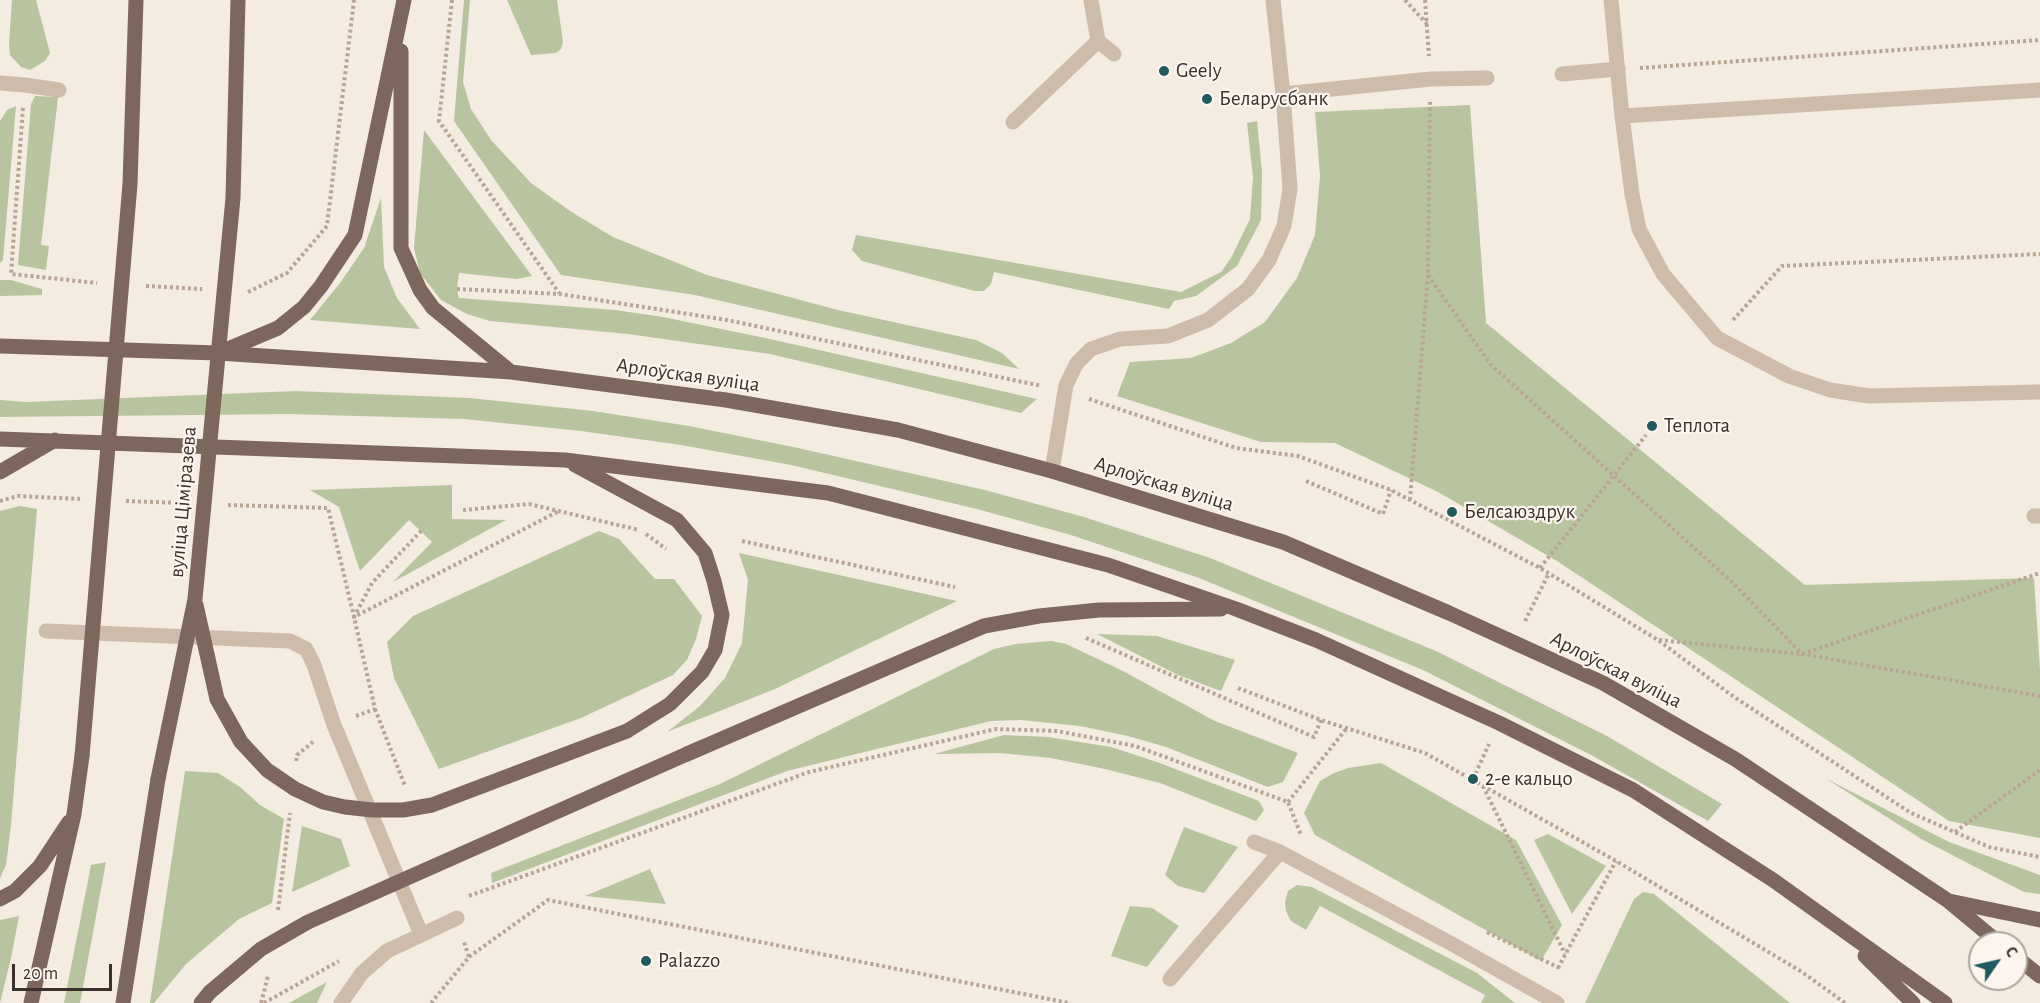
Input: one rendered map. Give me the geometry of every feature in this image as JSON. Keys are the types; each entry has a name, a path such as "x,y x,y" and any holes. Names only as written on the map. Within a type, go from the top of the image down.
{"main road":[{"path":"31,1003 74,814 82,756 130,184 136,0"},
{"name":"вуліца Ціміразева","path":"123,1003 158,779 195,599 233,198 238,0"},
{"path":"218,353 278,328 304,307 321,286 355,234 404,0"},
{"path":"401,21 401,248 420,290 433,308 511,372"},
{"name":"Арлоўская вуліца","path":"0,346 218,353 511,372 726,400 898,430 1052,471 1283,542 1603,683 1735,759 1947,900 1984,931"},
{"path":"0,439 565,460 828,493 1108,566 1236,609 1316,640 1499,723 1633,790 1773,880 1945,1003"},
{"path":"0,472 55,440"},
{"path":"195,599 217,699 241,742 267,770 295,789 324,802 345,807 403,810 432,805 627,731 670,704 702,672 715,650 722,615 705,553 677,520 565,460"},
{"path":"206,998 261,949 308,922 687,754 984,626 1039,616 1099,610 1236,609"},
{"path":"0,899 15,891 40,866 74,814"},
{"path":"1947,900 2040,920"},
{"path":"1828,920 1913,1003"},
{"path":"2028,966 2040,976"}],"lane":[{"path":"1091,0 1098,41 1113,54"},
{"path":"1052,471 1066,384 1077,363 1091,350 1120,339 1168,336 1208,320 1248,289 1269,261 1284,226 1290,189 1273,0"},
{"path":"1611,0 1622,116 1639,229 1663,274 1716,338 1789,376 1830,390 1869,396 2039,392"},
{"path":"1013,122 1098,41"},
{"path":"1562,74 1618,69"},
{"path":"1283,94 1431,79 1487,78"},
{"path":"0,83 59,90"},
{"path":"1622,116 2040,90"},
{"path":"46,632 290,641 306,649 314,665 334,725 421,934"},
{"path":"1254,842 1280,852 1551,1000"},
{"path":"1170,979 1280,852"},
{"path":"341,1003 362,973 387,951 457,918"}],"path":[{"path":"452,0 439,121 560,294"},
{"path":"1405,0 1427,24"},
{"path":"1410,500 1428,275 1431,79 1425,0"},
{"path":"1618,69 2040,40"},
{"path":"10,274 25,85"},
{"path":"1716,338 1782,266 2040,254"},
{"path":"1428,275 1490,364 1731,582 1802,654"},
{"path":"457,289 560,294 727,320 1065,391 1236,448 1298,456 1391,490 1549,573 1658,640 1734,697 1911,813 1989,847 2040,857"},
{"path":"1540,568 1646,435"},
{"path":"1306,481 1383,514 1391,490"},
{"path":"0,501 18,496 89,499"},
{"path":"125,501 185,503"},
{"path":"220,504 328,508 354,617 559,511"},
{"path":"463,510 529,504 640,530 672,554"},
{"path":"372,583 421,531"},
{"path":"742,541 955,587"},
{"path":"1514,643 1549,573"},
{"path":"1802,654 2040,573"},
{"path":"1082,636 1314,737 1321,720"},
{"path":"1658,640 1802,654 2040,696"},
{"path":"1238,688 1346,729 1425,753 1616,861 1802,972 1845,1003"},
{"path":"1473,779 1499,723"},
{"path":"469,957 451,903 809,772 996,729 1057,731 1135,746 1288,802 1303,840"},
{"path":"1288,802 1346,729"},
{"path":"1955,832 2040,771"},
{"path":"1482,785 1565,954"},
{"path":"1551,1000 1558,968 1616,861"},
{"path":"431,1003 469,957 548,900 1069,1003"},
{"path":"1484,931 1558,968"},
{"path":"264,1003 341,960"}],"green space":[{"path":"12,0 36,0 50,53 45,61 30,70 21,67 10,55"},
{"path":"464,0 470,0 463,82 471,109 491,140 531,183 570,211 613,237 707,275 838,310 976,340 1002,353 1019,369 695,295 561,275 454,121"},
{"path":"507,0 557,0 563,42 561,49 556,53 531,55"},
{"path":"35,96 58,97 41,245 49,246 46,270 18,265 31,104"},
{"path":"1470,105 1486,323 1805,585 2034,578 2040,670 2040,838 1949,821 1557,561 1438,492 1335,443 1261,442 1117,396 1130,362 1191,358 1231,343 1265,322 1297,278 1315,235 1320,176 1315,112"},
{"path":"16,106 3,260 0,263 0,121 7,110"},
{"path":"1257,121 1262,172 1261,220 1237,266 1196,296 1174,301 1169,309 994,272 991,284 984,291 975,291 862,261 852,250 856,235 1181,292 1221,272 1231,258 1250,219 1253,177 1247,123"},
{"path":"424,130 532,276 517,279 459,273 457,289 459,298 615,310 663,317 1037,399 1021,413 770,354 628,334 490,321 467,314 441,300 420,273 414,248"},
{"path":"381,198 384,267 397,298 420,329 310,320 340,283 364,248"},
{"path":"0,280 11,280 42,289 42,295 0,296"},
{"path":"296,391 470,398 593,411 689,426 985,490 1084,517 1210,558 1436,651 1607,736 1722,804 1708,821 1593,756 1423,670 1199,578 1071,535 977,509 791,465 681,445 581,431 464,419 289,414 0,417 0,400 26,402"},
{"path":"452,485 452,519 506,520 393,582 432,542 409,520 360,571 339,507 310,490"},
{"path":"20,506 37,509 11,825 6,865 0,878 0,511"},
{"path":"599,531 619,539 655,579 674,579 702,616 687,660 673,675 581,718 439,769 394,678 387,642 413,616"},
{"path":"739,553 957,601 775,689 667,732 700,706 725,678 742,643 748,580"},
{"path":"1097,634 1157,636 1235,660 1221,691 1178,675"},
{"path":"1051,641 1066,644 1121,670 1215,721 1298,753 1283,782 1268,787 1166,747 1128,736 1080,726 1021,720 991,721 787,771 492,883 491,873 720,784 994,649 1016,644"},
{"path":"1004,735 1048,737 1111,747 1259,801 1264,810 1256,821 1160,783 1051,758 1000,753 934,754"},
{"path":"1381,763 1516,840 1562,925 1541,961 1315,835 1304,813 1320,781 1348,768"},
{"path":"185,771 218,773 240,787 260,805 284,819 272,903 239,919 186,964 154,1003 150,1003"},
{"path":"1825,778 1949,842 2040,875 2040,894 2024,892 1923,840"},
{"path":"302,826 341,839 350,866 292,892"},
{"path":"1184,827 1238,847 1204,893 1178,886 1165,875"},
{"path":"1548,834 1606,866 1572,914 1534,840"},
{"path":"106,862 80,1003 64,1003 91,865"},
{"path":"650,869 666,904 585,896"},
{"path":"1297,885 1312,887 1477,973 1515,1003 1481,1003 1485,995 1320,906 1306,930 1291,921 1286,911 1285,902 1288,891"},
{"path":"1643,892 1654,894 1790,1003 1585,1003 1634,899"},
{"path":"1130,906 1152,908 1179,926 1147,967 1111,956"},
{"path":"19,916 11,958 0,1003 0,920"},
{"path":"327,982 317,1003 289,1003"}],"place":[{"name":"Geely","path":"1164,71"},
{"name":"Беларусбанк","path":"1207,99"},
{"name":"Теплота","path":"1652,426"},
{"name":"Белсаюздрук","path":"1452,512"},
{"name":"2-е кальцо","path":"1473,779"},
{"name":"Palazzo","path":"646,961"}]}
